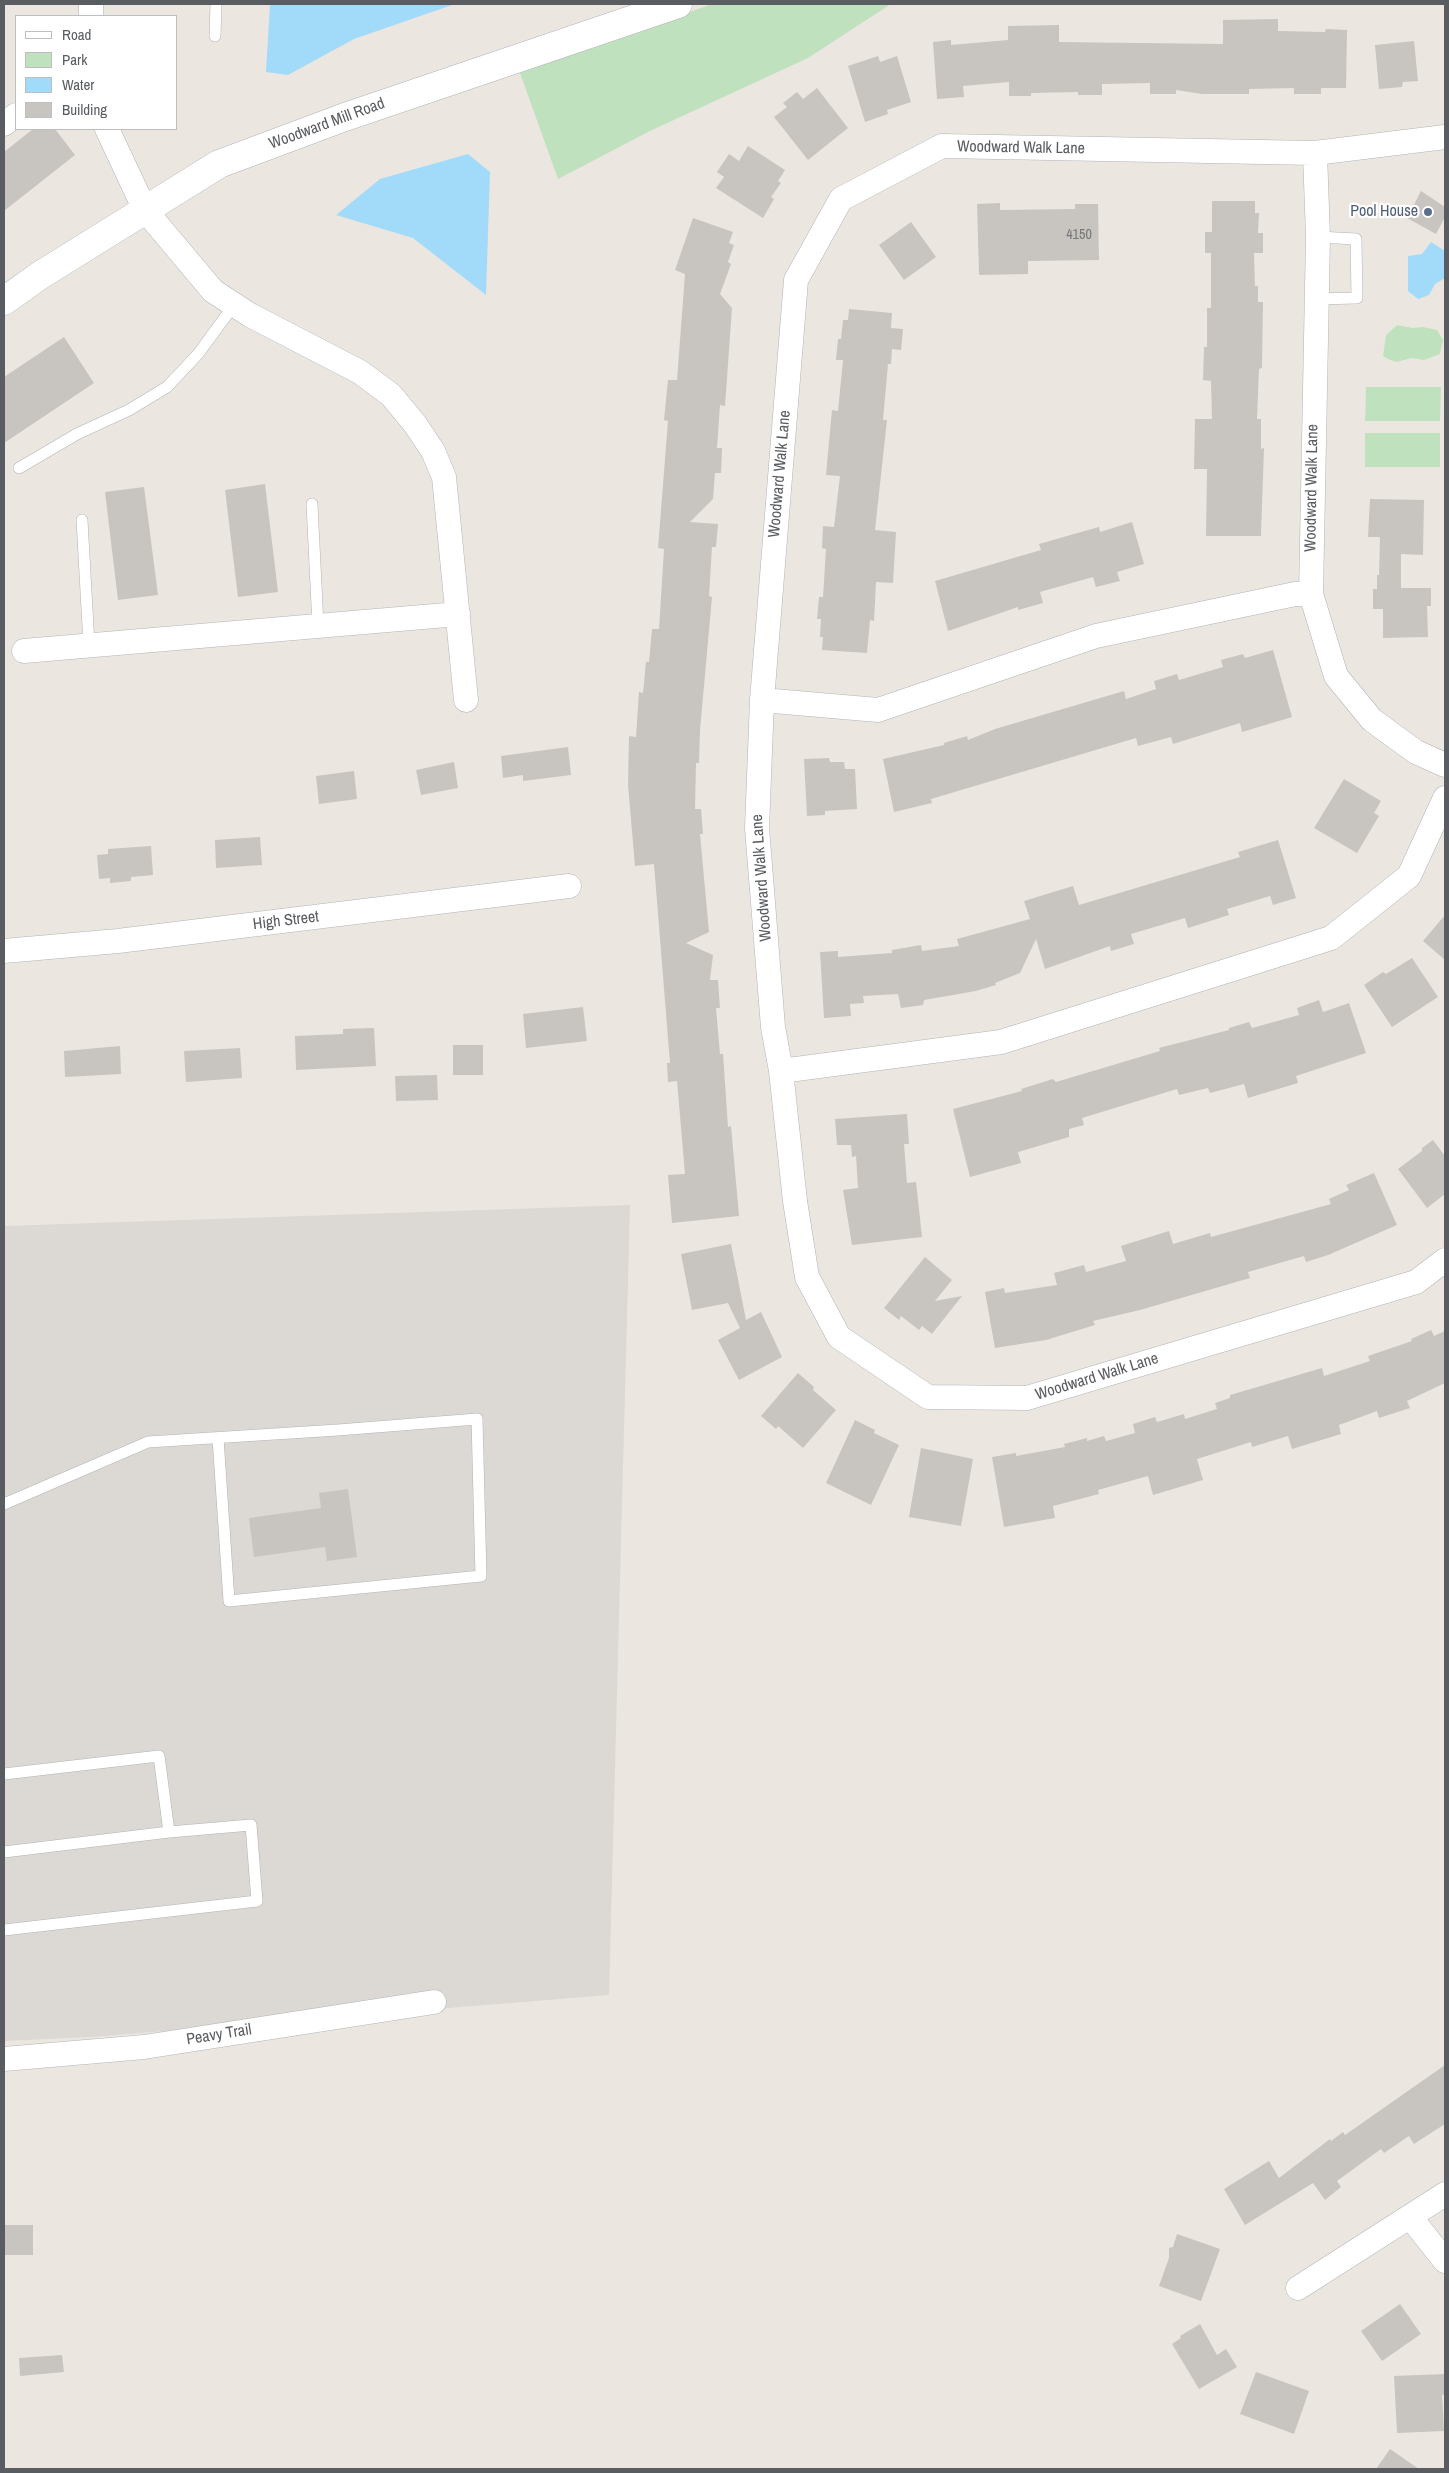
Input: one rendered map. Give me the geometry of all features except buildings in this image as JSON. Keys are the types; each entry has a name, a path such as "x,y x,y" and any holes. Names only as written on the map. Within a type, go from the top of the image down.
{"street":[{"name":"Woodward Mill Road","path":"4,301 219,164 345,117 678,4"},
{"path":"4,124 15,116"},
{"path":"107,130 145,210 213,290 250,315 360,372 391,396 415,424 433,451 444,477 466,700"},
{"name":"Woodward Walk Lane","path":"1445,138 1316,153 942,146 841,199 796,280 762,700 757,828 773,1027 781,1071 795,1201 807,1277 838,1337 928,1396 1027,1398 1416,1282 1445,1260"},
{"name":"Woodward Walk Lane","path":"1316,153 1318,237 1311,594 1336,676 1372,720 1416,752 1445,766"},
{"path":"762,700 878,710 1096,636 1295,594 1311,594"},
{"path":"24,651 458,614"},
{"path":"781,1071 1001,1042 1331,938 1408,876 1445,798"},
{"name":"High Street","path":"4,951 118,941 568,886"},
{"name":"Peavy Trail","path":"4,2059 144,2047 434,2002"},
{"path":"1298,2288 1411,2218 1445,2194"},
{"path":"1411,2218 1445,2261"}],"lane":[{"path":"216,4 216,36"},
{"path":"1316,299 1358,298 1356,239 1318,237"},
{"path":"19,468 77,434 129,410 167,387 198,354 234,304"},
{"path":"312,504 318,626"},
{"path":"82,520 89,645"},
{"path":"4,1504 148,1442 477,1419 481,1576 229,1601 218,1438"},
{"path":"4,1774 160,1756 169,1832"},
{"path":"4,1852 169,1832 251,1826 257,1901 4,1930"}],"shaded area":[{"path":"630,1205 609,1995 92,2037 4,2041 4,1226"}],"green space":[{"path":"712,4 891,4 808,58 650,131 558,179 520,73"},
{"path":"1397,325 1437,330 1443,340 1440,354 1424,360 1412,358 1396,362 1383,356 1386,335"},
{"path":"1366,387 1441,387 1440,421 1365,421"},
{"path":"1365,433 1440,433 1440,467 1365,467"}],"water":[{"path":"270,4 455,4 354,39 288,75 266,72"},
{"path":"468,154 490,172 486,295 413,238 336,215 380,179"},
{"path":"1431,242 1445,251 1445,278 1435,284 1429,295 1418,299 1408,291 1408,256 1422,254"}],"place":[{"name":"Pool House","path":"1428,212"}]}
